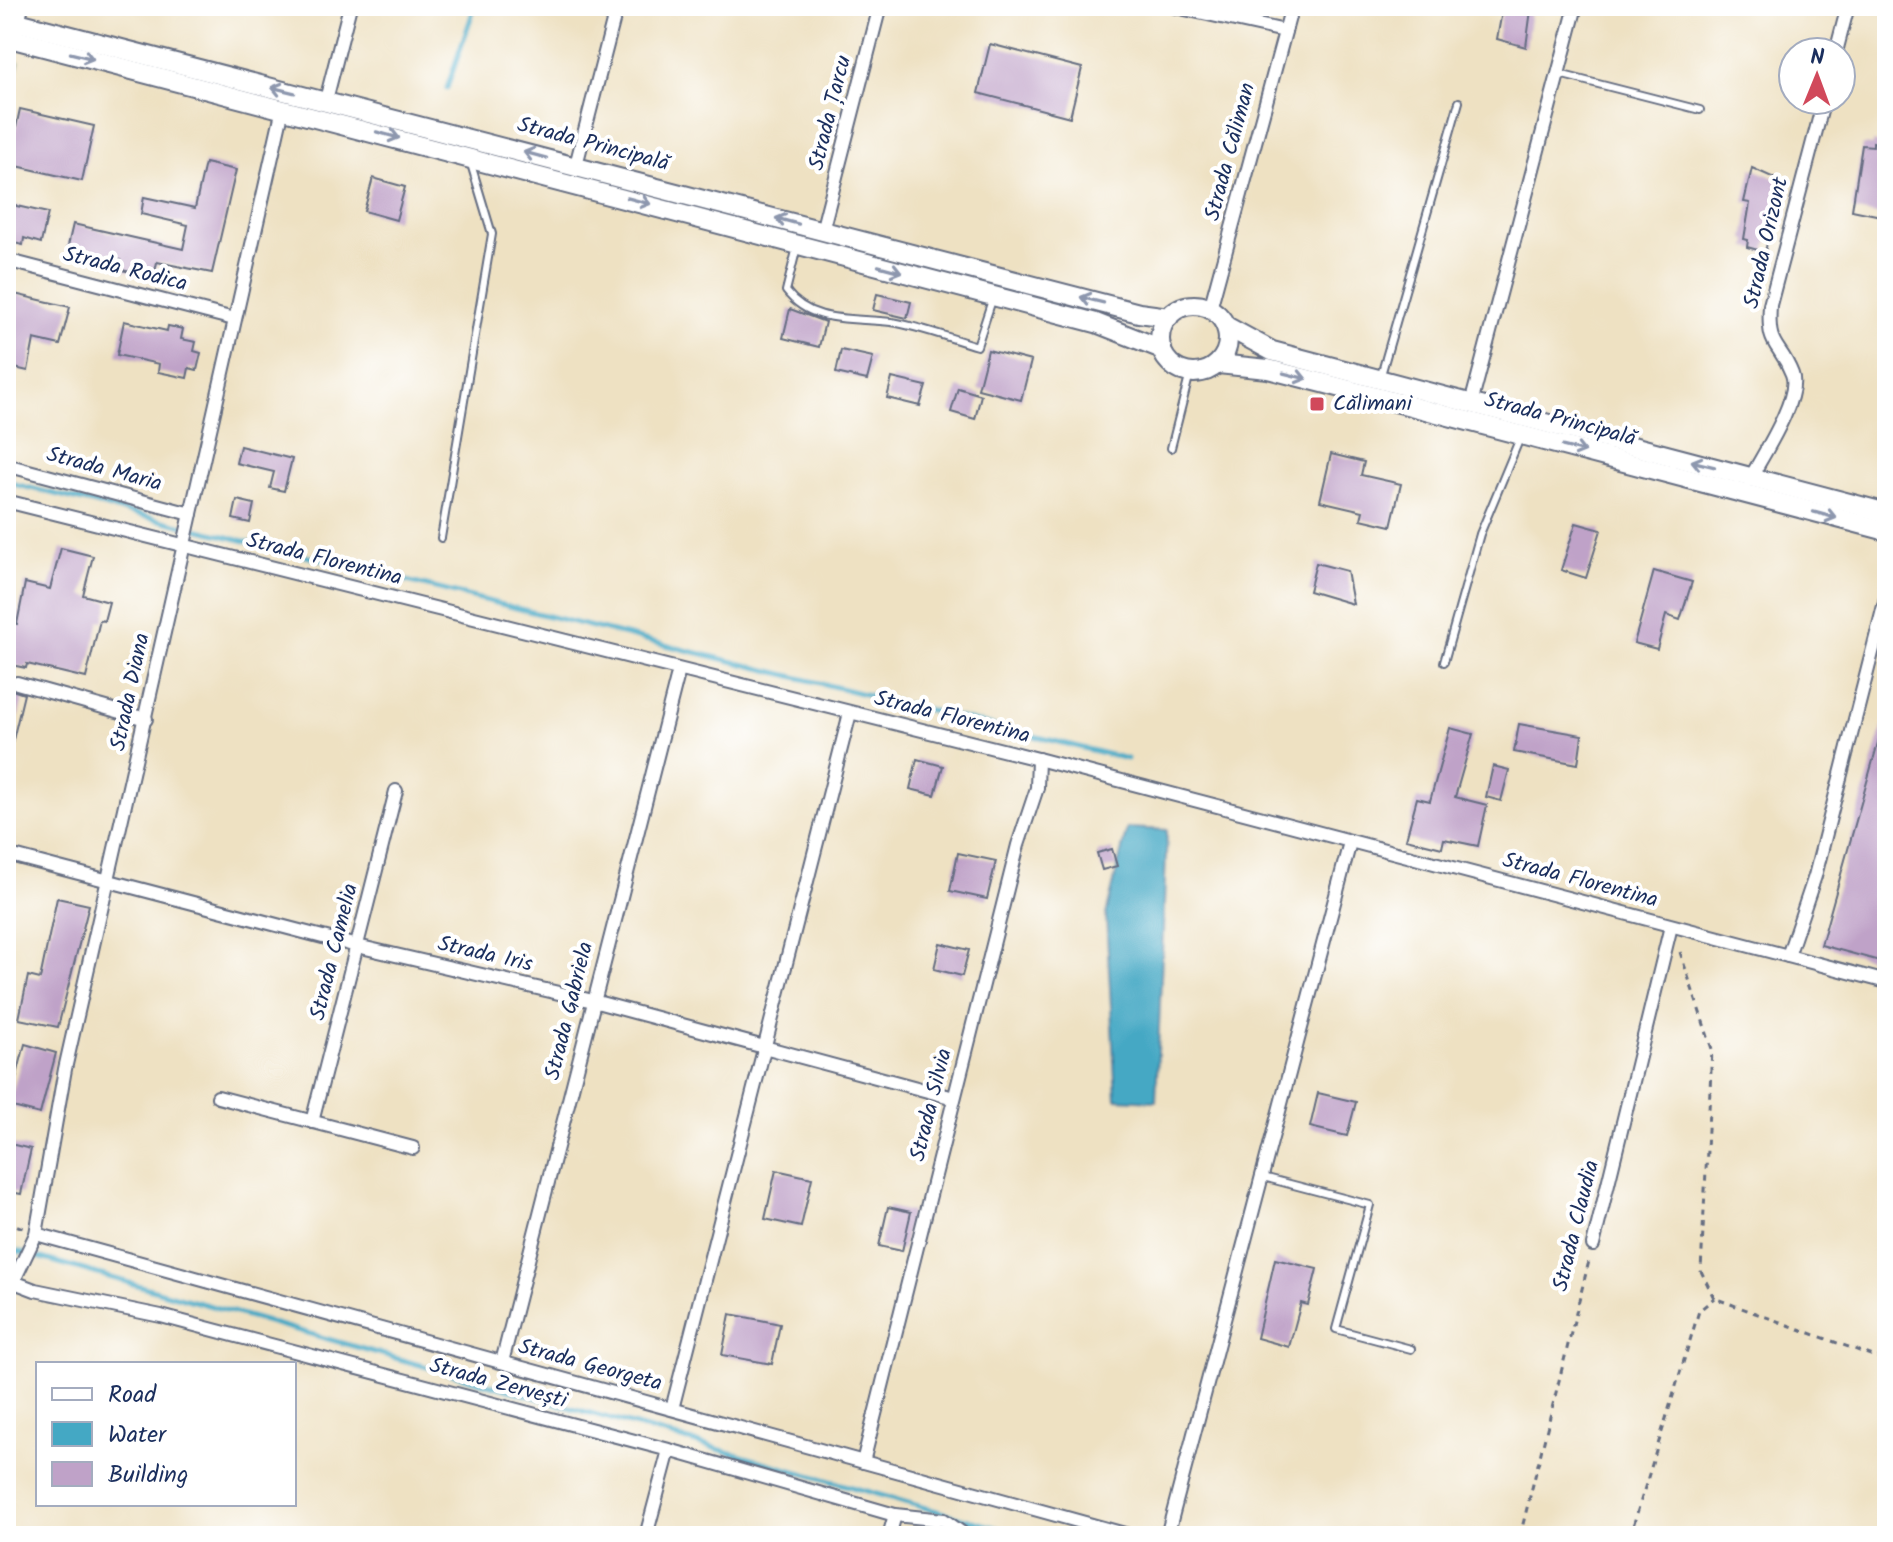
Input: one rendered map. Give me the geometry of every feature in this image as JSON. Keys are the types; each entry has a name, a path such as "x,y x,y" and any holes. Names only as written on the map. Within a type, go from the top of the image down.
{"main road":[{"name":"Strada Principală","path":"13,21 822,231 1169,317"},
{"name":"Strada Principală","path":"13,21 283,108 1096,323 1162,349"},
{"path":"1183,307 1210,309 1226,326 1227,350 1218,364 1205,371 1190,373 1172,365 1162,349 1161,332 1169,317 1183,307"},
{"name":"Strada Principală","path":"1226,326 1272,351 1887,513"},
{"name":"Strada Principală","path":"1218,364 1268,369 1887,531"}],"street":[{"path":"326,100 350,6"},
{"path":"576,165 617,6"},
{"name":"Strada Țarcu","path":"822,231 880,6"},
{"path":"1171,6 1285,31"},
{"name":"Strada Căliman","path":"1210,309 1292,6"},
{"path":"1471,404 1576,6"},
{"path":"1840,36 1848,6"},
{"name":"Strada Diana","path":"6,1297 10,1281 22,1269 34,1240 65,1069 111,879 283,108"},
{"name":"Strada Orizont","path":"1751,477 1791,400 1793,376 1768,333 1770,305 1820,116"},
{"name":"Strada Rodica","path":"6,260 234,319"},
{"name":"Strada Maria","path":"6,465 190,517"},
{"name":"Strada Florentina","path":"6,501 184,542 1038,759 1887,982"},
{"path":"1788,956 1815,876 1887,594"},
{"name":"Strada Gabriela","path":"502,1362 679,670"},
{"path":"17,683 146,719"},
{"path":"672,1409 850,713"},
{"name":"Strada Silvia","path":"863,1462 1018,845 1037,788 1038,759"},
{"name":"Strada Camelia","path":"312,1122 396,791"},
{"path":"1167,1536 1350,842"},
{"name":"Strada Iris","path":"6,854 111,879 357,946 593,1001 954,1098"},
{"name":"Strada Claudia","path":"1593,1245 1671,926"},
{"path":"218,1097 413,1148"},
{"name":"Strada Georgeta","path":"34,1240 502,1362 1132,1536"},
{"name":"Strada Zervești","path":"10,1281 77,1300 161,1316 669,1450 895,1515 944,1520 966,1536"},
{"path":"646,1536 669,1450"},
{"path":"889,1536 895,1515"}],"lane":[{"path":"1559,74 1700,110"},
{"path":"1380,379 1459,102"},
{"path":"441,538 492,234 470,157"},
{"path":"798,243 786,291 798,307 827,316 857,322 893,322 977,346 993,297"},
{"path":"1171,448 1190,373"},
{"path":"1444,662 1480,534 1522,435"},
{"path":"1263,1177 1370,1205 1336,1329 1411,1349"}],"path":[{"path":"1671,926 1712,1049 1701,1271 1714,1298 1887,1361"},
{"name":"Strada Claudia","path":"1520,1536 1593,1245"},
{"path":"1630,1536 1699,1311 1714,1298"},
{"path":"1884,1536 1887,1528"}],"green space":[{"path":"6,59 19,62 6,113"}],"water":[{"path":"1127,828 1167,830 1156,1101 1116,1099 1106,915"}],"building":[{"path":"1503,6 1531,10 1526,47 1497,39"},
{"path":"990,44 1082,68 1070,117 978,93"},
{"path":"20,109 94,126 82,181 8,164"},
{"path":"1873,142 1887,146 1887,184 1881,216 1852,210 1862,145 1873,146"},
{"path":"205,163 236,170 212,273 157,262 154,277 117,269 120,260 67,250 73,224 183,249 188,225 141,214 144,197 195,208"},
{"path":"1752,168 1781,181 1765,252 1747,247 1748,240 1744,239 1750,203 1744,202"},
{"path":"373,178 405,187 396,220 364,211"},
{"path":"12,205 48,213 41,243 24,238 23,245 6,241"},
{"path":"6,292 70,307 60,345 34,339 28,371 6,366 11,332 6,331"},
{"path":"877,294 911,302 907,318 873,310"},
{"path":"790,309 825,322 819,347 783,338"},
{"path":"124,321 167,331 168,326 183,329 181,339 196,342 194,351 201,353 197,370 189,368 187,378 158,372 159,364 117,355"},
{"path":"841,350 873,357 867,380 836,373"},
{"path":"988,350 1031,361 1021,400 978,389"},
{"path":"892,378 926,386 920,406 887,398"},
{"path":"958,388 981,395 975,419 951,412"},
{"path":"240,446 292,459 284,491 270,488 274,472 236,463"},
{"path":"1331,454 1364,462 1361,475 1401,484 1391,526 1361,519 1363,511 1320,501"},
{"path":"237,500 254,504 250,523 233,519"},
{"path":"1576,523 1601,530 1586,578 1561,570"},
{"path":"61,548 93,556 83,595 109,602 104,621 100,620 86,678 27,664 26,668 6,664 6,634 12,636 13,623 17,624 25,583 50,589"},
{"path":"1316,563 1347,571 1353,604 1309,591"},
{"path":"1654,571 1692,582 1680,620 1666,615 1657,649 1634,643"},
{"path":"6,688 24,694 11,748 6,747"},
{"path":"1519,724 1582,735 1578,764 1514,752"},
{"path":"1883,725 1887,726 1887,963 1821,945"},
{"path":"1450,728 1473,734 1455,797 1487,805 1478,846 1444,839 1442,848 1406,839 1417,798 1430,801"},
{"path":"917,759 943,766 935,795 910,789"},
{"path":"1493,766 1509,770 1501,801 1486,797"},
{"path":"1112,849 1117,866 1102,870 1097,853"},
{"path":"958,853 996,861 987,899 950,891"},
{"path":"57,898 89,905 58,1027 19,1019 28,976 40,979"},
{"path":"940,943 969,950 962,976 934,969"},
{"path":"25,1044 56,1053 40,1114 9,1106"},
{"path":"1318,1093 1356,1102 1347,1136 1310,1127"},
{"path":"6,1143 31,1149 21,1194 6,1191"},
{"path":"776,1170 812,1178 801,1227 765,1219"},
{"path":"888,1207 911,1212 902,1251 879,1246"},
{"path":"1275,1259 1317,1269 1308,1305 1301,1303 1289,1347 1257,1338"},
{"path":"730,1314 780,1324 772,1364 722,1355"}],"waterway":[{"path":"447,88 475,6"},
{"path":"6,482 1127,759"},
{"path":"6,1248 1025,1536"}],"place":[{"name":"Călimani","path":"1317,404"}]}
